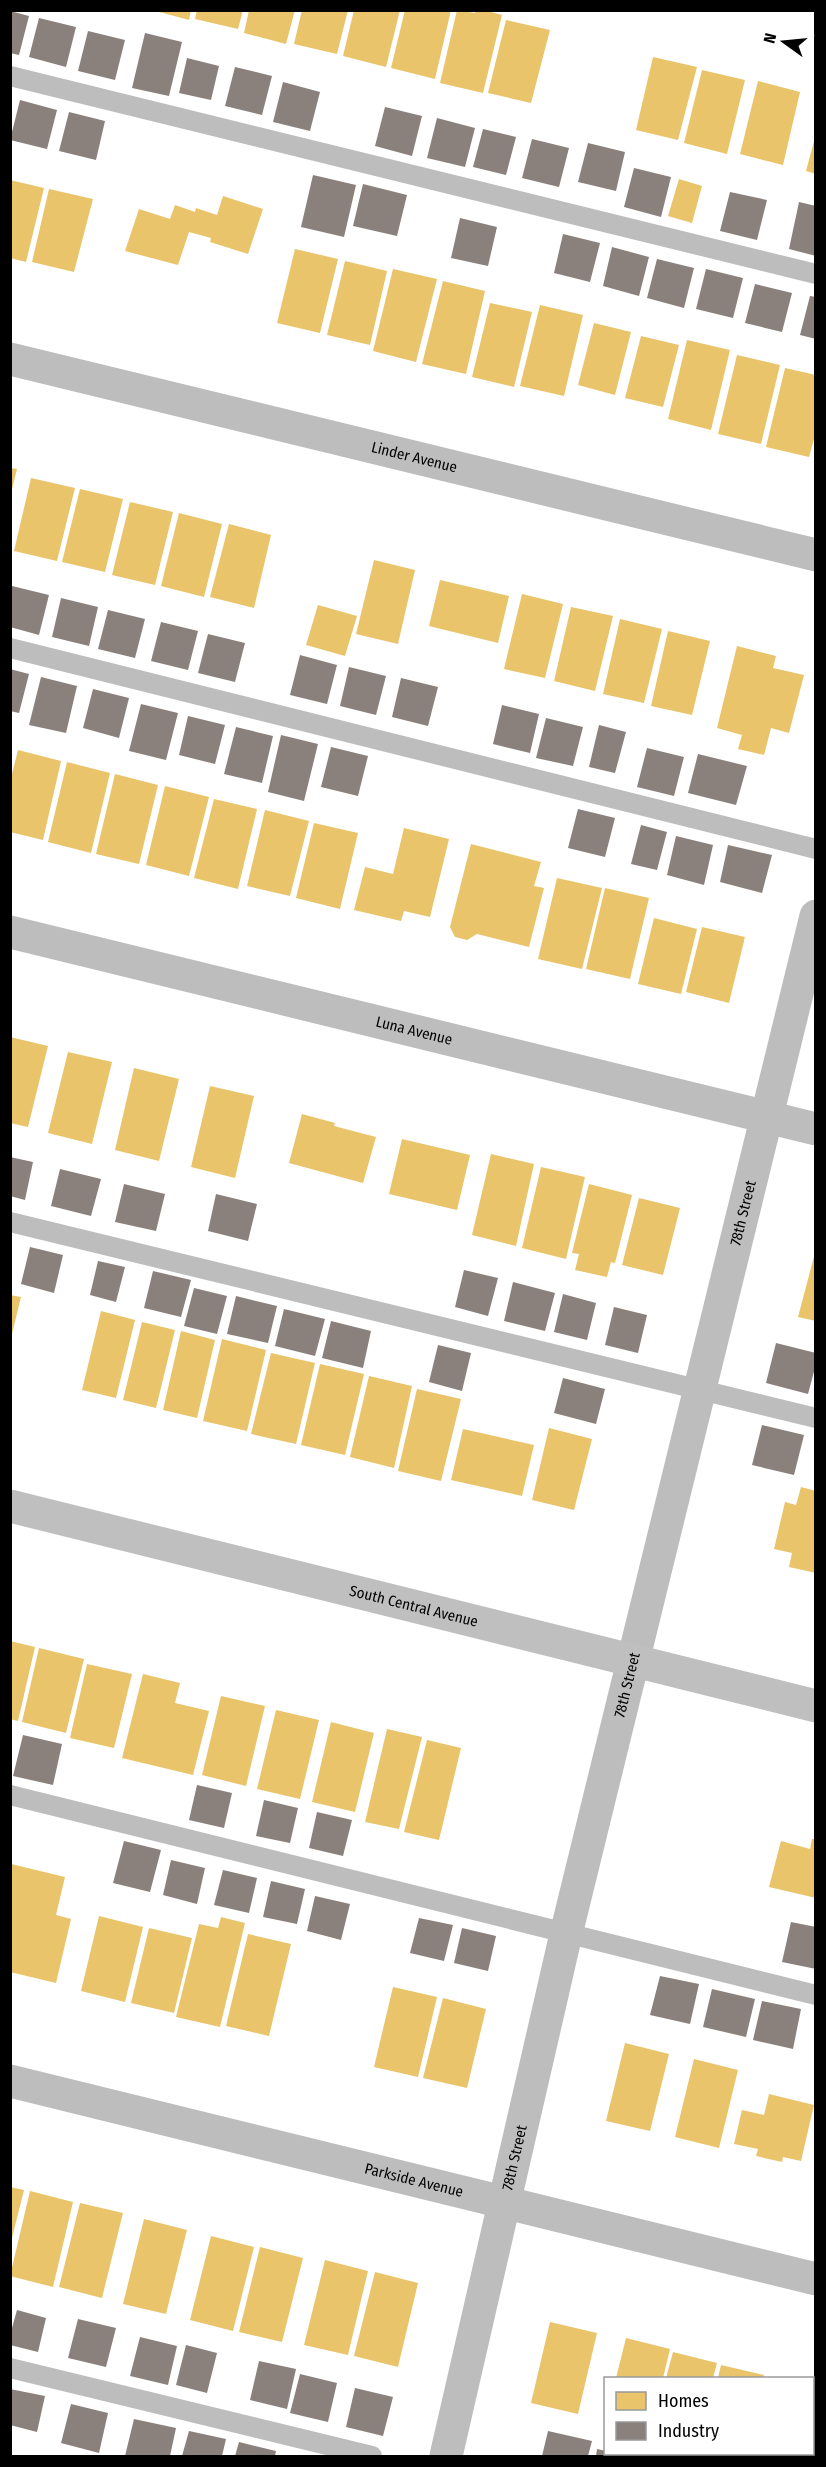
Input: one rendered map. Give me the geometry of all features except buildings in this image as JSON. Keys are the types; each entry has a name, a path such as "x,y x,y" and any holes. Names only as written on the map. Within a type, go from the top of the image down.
{"street":[{"name":"Linder Avenue","path":"10,359 816,555"},
{"name":"78th Street","path":"446,2457 566,1934 816,916"},
{"name":"Luna Avenue","path":"10,932 816,1129"},
{"name":"South Central Avenue","path":"10,1506 816,1706"},
{"name":"Parkside Avenue","path":"10,2081 816,2279"}],"lane":[{"path":"10,76 816,274"},
{"path":"10,648 816,849"},
{"path":"10,1222 816,1419"},
{"path":"10,1795 816,1995"},
{"path":"10,2368 372,2457"}]}
